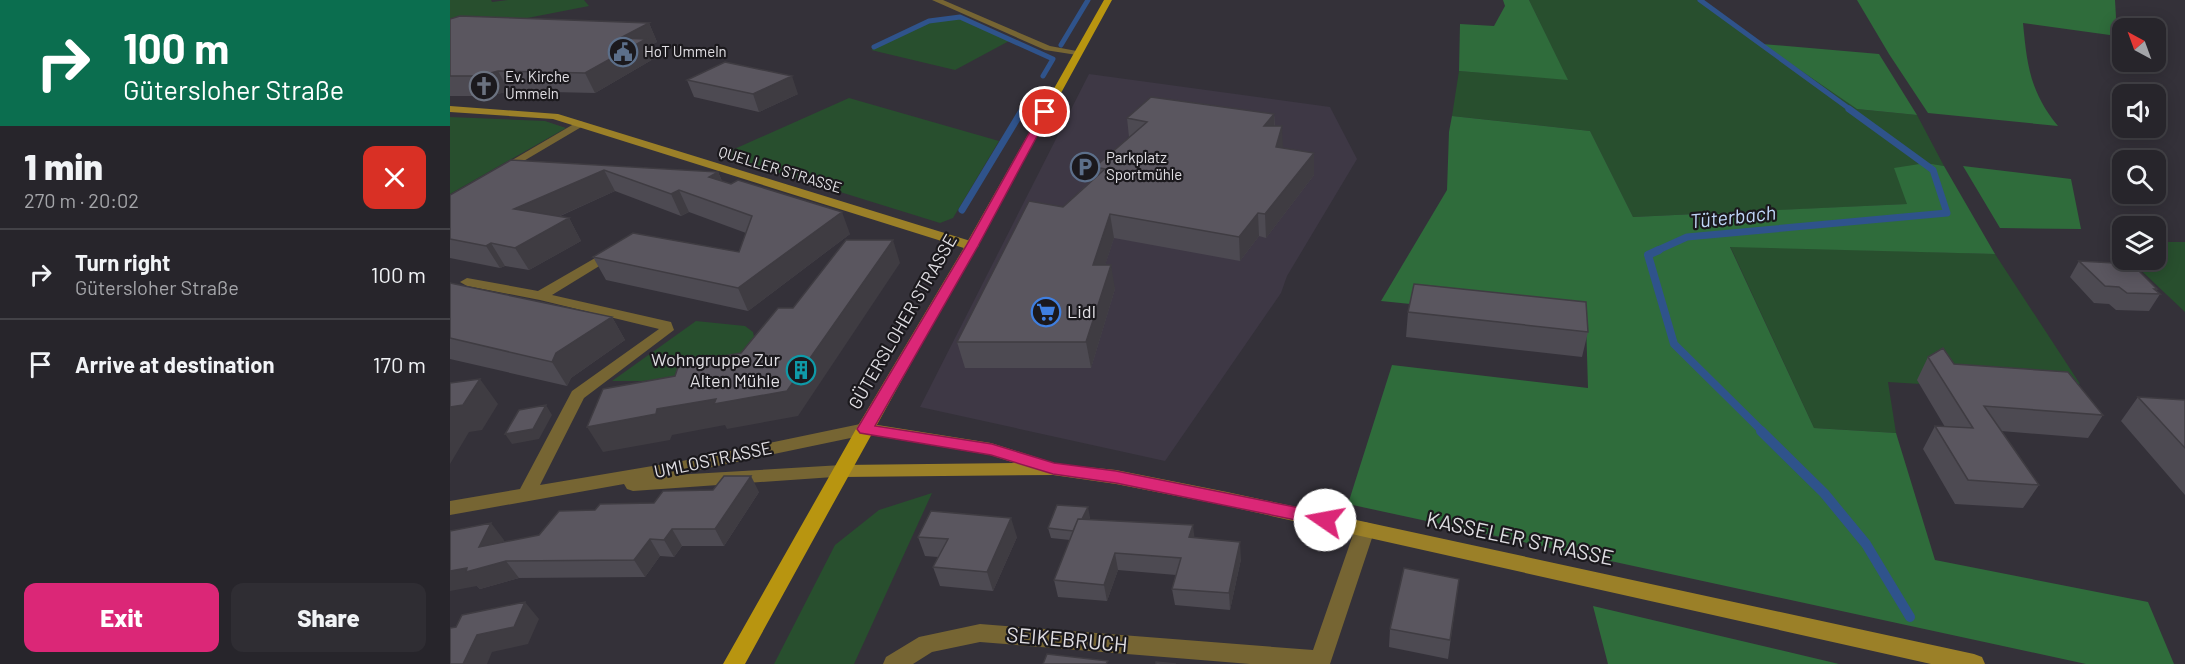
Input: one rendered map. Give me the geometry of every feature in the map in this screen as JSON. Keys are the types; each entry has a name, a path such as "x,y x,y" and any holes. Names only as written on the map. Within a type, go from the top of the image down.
{"main road":[{"name":"GÜTERSLOHER STRASSE","path":"734,664 865,429 972,246 1077,52 1108,0"}],"street":[{"path":"936,0 1048,48 1077,52"},
{"name":"QUELLER STRASSE","path":"450,109 529,112 554,116 972,246"},
{"path":"490,176 579,124"},
{"path":"540,296 609,254"},
{"path":"467,282 666,325 667,330 578,395 526,494"},
{"name":"KASSELER STRASSE","path":"865,429 992,449 1053,469"},
{"name":"UMLOSTRASSE","path":"450,508 561,489 865,429"},
{"name":"KASSELER STRASSE","path":"842,471 1053,469 1116,477 1227,498 1974,664"},
{"name":"UMLOSTRASSE","path":"561,489 842,471"},
{"path":"1319,662 1365,529"},
{"name":"SEIKEBRUCH","path":"894,664 927,644 980,633 1319,662"}],"shaded area":[{"path":"1089,74 1330,107 1357,159 1287,276 1281,293 1165,461 920,407"}],"green space":[{"path":"450,0 491,0 492,2 584,0 589,6 450,33"},
{"path":"1503,0 1529,0 1568,80 1459,71 1460,24 1494,26 1505,6"},
{"path":"1529,0 1698,0 1857,109 1917,115 1944,166 1926,163 1908,204 1633,217 1590,131 1452,116 1459,71 1567,79"},
{"path":"1857,0 2115,0 2116,18 2112,18 2112,35 2023,23 2028,65 2036,90 2058,126 1928,113"},
{"path":"958,18 1009,41 955,70 871,50 929,22"},
{"path":"1762,44 1879,54 1917,115 1857,109"},
{"path":"849,98 999,141 953,218 940,223 721,155"},
{"path":"1452,116 1590,131 1633,217 1907,204 1894,168 1926,163 1944,166 1995,254 1730,247 1814,428 1896,433 1935,560 2148,602 2174,664 2086,664 1348,504 1392,365 1588,388 1586,322 1381,301 1447,190 1449,132"},
{"path":"450,117 545,121 566,128 450,194"},
{"path":"1963,166 2071,179 2081,229 2000,228"},
{"path":"2166,242 2185,242 2185,312 2141,270 2166,270"},
{"path":"1730,246 1995,254 2080,384 2046,382 2051,392 1888,382 1896,433 1814,428"},
{"path":"696,321 745,326 753,332 755,341 746,354 670,379 612,381"},
{"path":"932,493 854,664 774,664 835,545 879,510"},
{"path":"1593,606 1839,664 1608,664"}],"building":[{"path":"460,16 649,23 620,38 646,39 585,73 498,71 479,76 450,76 450,19"},
{"path":"725,62 792,76 753,94 687,80"},
{"path":"1151,97 1274,114 1264,126 1282,126 1276,147 1314,153 1265,214 1258,213 1239,237 1110,214 1093,265 1111,265 1086,342 957,342 1029,201 1063,207 1105,169 1095,167 1147,122 1127,118"},
{"path":"511,160 718,172 709,177 731,184 738,180 842,212 738,288 593,257 633,233 739,252 752,216 679,190 671,194 604,170 514,209 569,218 515,248 491,243 486,246 450,239 450,195"},
{"path":"846,240 893,240 787,391 714,404 716,399 657,409 656,414 587,427 603,389 675,376 679,364 741,353 778,308 793,308"},
{"path":"2079,261 2112,263 2112,270 2138,270 2160,294 2127,293 2119,287 2105,286"},
{"path":"450,283 612,317 556,353 552,362 450,338"},
{"path":"1414,284 1586,302 1588,332 1408,312"},
{"path":"1943,348 1954,364 2068,372 2103,415 1984,406 2039,485 1968,480 1935,426 1973,428 1928,357"},
{"path":"480,379 463,405 450,407 450,383"},
{"path":"2138,397 2185,400 2185,448"},
{"path":"546,405 533,429 505,434 519,410"},
{"path":"724,476 751,476 715,529 672,529 664,540 650,539 634,560 506,561 466,572 467,568 450,571 450,531 491,523 479,547 539,535 559,511 595,510 600,504 654,503 663,491 713,490"},
{"path":"1057,505 1088,507 1082,519 1078,519 1073,531 1048,528"},
{"path":"931,511 1011,518 987,572 933,567 948,539 918,537"},
{"path":"1078,519 1193,525 1189,537 1240,542 1229,593 1172,589 1181,558 1115,553 1104,585 1054,580"},
{"path":"1404,568 1459,579 1450,640 1390,629"},
{"path":"525,602 514,627 477,635 463,664 450,664 450,628 456,627 462,615"},
{"path":"1047,654 1108,661 1106,664 1043,664"}],"waterway":[{"path":"1061,45 1088,0"},
{"name":"Tüterbach","path":"1700,0 1851,110"},
{"path":"874,47 929,21 960,17 1053,59 1043,76"},
{"path":"1022,110 1031,96"},
{"path":"962,210 1023,109"},
{"name":"Tüterbach","path":"1656,251 1687,237 1947,213 1933,170 1849,109"},
{"name":"Tüterbach","path":"1659,250 1648,255 1674,344 1763,432"},
{"name":"Tüterbach","path":"1761,431 1824,493 1866,544 1910,617"}],"place":[{"name":"HoT Ummeln","path":"623,52"},
{"name":"Ev. Kirche Ummeln","path":"484,86"},
{"name":"Parkplatz Sportmühle","path":"1085,167"},
{"name":"Lidl","path":"1046,312"},
{"name":"Wohngruppe Zur Alten Mühle","path":"801,370"}],"route":[{"path":"1045,112 972,246 865,429 992,449 1053,469 1116,477 1325,520"}]}
